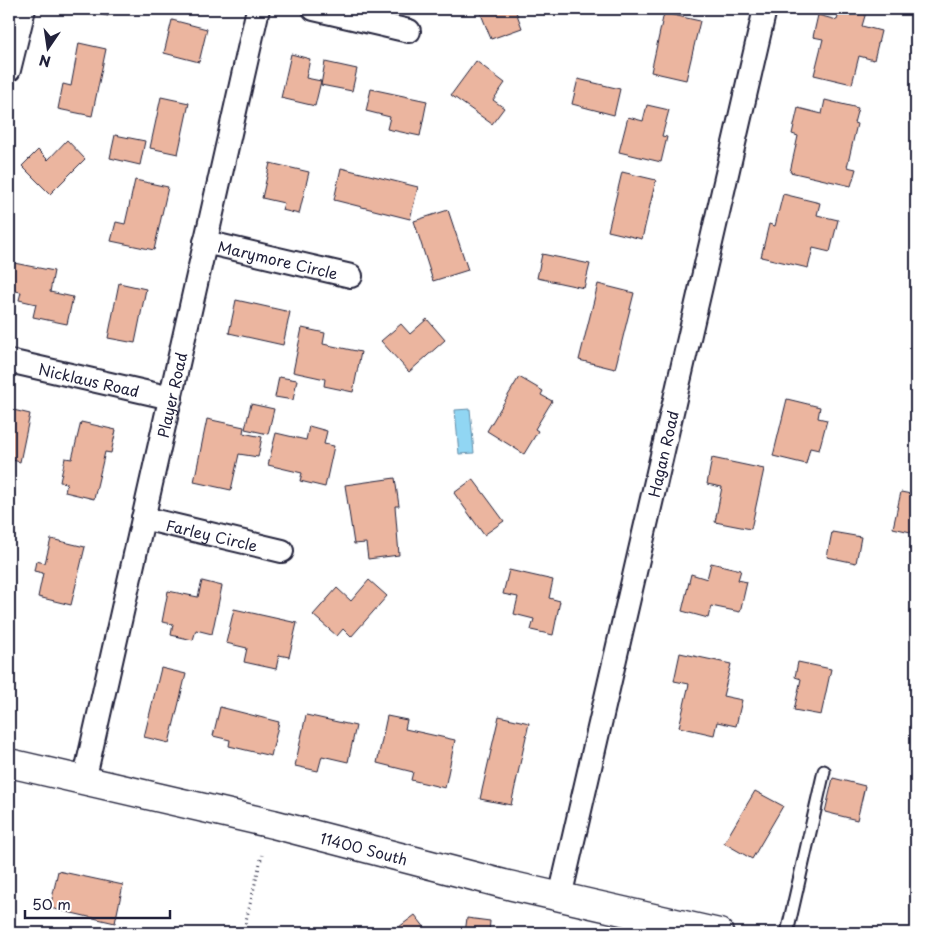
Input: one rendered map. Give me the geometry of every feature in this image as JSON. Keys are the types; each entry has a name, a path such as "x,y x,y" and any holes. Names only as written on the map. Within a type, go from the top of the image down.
{"main road":[{"name":"11400 South","path":"9,763 320,835 446,870 719,933"}],"street":[{"path":"9,70 24,9"},
{"name":"Player Road","path":"84,781 258,9"},
{"path":"314,9 409,31"},
{"name":"Hagan Road","path":"560,897 765,9"},
{"name":"Marymore Circle","path":"205,242 351,276"},
{"name":"Nicklaus Road","path":"9,361 171,398"},
{"name":"Farley Circle","path":"143,518 282,551"}],"lane":[{"path":"787,933 824,771"}],"path":[{"path":"243,933 262,855"}],"water":[{"path":"470,409 474,453 459,454 455,410"}],"building":[{"path":"77,9 109,9 108,16"},
{"path":"479,9 515,9 522,28 491,39"},
{"path":"840,9 867,9 862,26 881,31 874,60 859,56 852,84 814,75 823,39 813,37 818,15 837,20"},
{"path":"664,13 700,21 686,80 651,72"},
{"path":"172,20 207,29 199,62 164,53"},
{"path":"79,43 106,49 92,116 58,109 63,84 71,86"},
{"path":"291,54 310,59 306,78 321,81 315,106 281,98"},
{"path":"476,61 505,83 493,100 504,108 492,124 451,95"},
{"path":"325,62 357,69 352,91 321,85"},
{"path":"578,79 620,89 614,115 572,104"},
{"path":"371,89 427,101 420,136 387,129 390,117 366,111"},
{"path":"161,97 189,103 178,154 150,148"},
{"path":"825,100 858,108 854,123 857,124 847,167 856,169 851,186 790,172 798,136 792,134 798,108 822,114"},
{"path":"647,105 669,110 662,136 667,137 661,162 619,152 628,117 643,121"},
{"path":"115,135 145,141 140,165 110,158"},
{"path":"67,140 85,159 50,194 22,166 38,150 48,160"},
{"path":"270,163 309,172 299,214 282,210 284,203 262,198"},
{"path":"341,168 418,187 410,219 334,200"},
{"path":"622,172 656,180 642,239 608,231"},
{"path":"135,180 168,187 154,250 111,241 116,222 125,224"},
{"path":"9,183 15,185 9,207"},
{"path":"783,194 820,203 817,215 838,220 830,252 813,248 808,268 761,257 769,224 775,226"},
{"path":"448,210 468,270 433,281 414,221"},
{"path":"542,254 590,264 584,288 537,278"},
{"path":"14,263 54,271 50,292 73,297 67,324 33,317 36,304 19,300 21,292 9,290"},
{"path":"119,283 146,289 135,343 108,338"},
{"path":"598,284 634,293 615,369 579,360"},
{"path":"236,300 290,312 283,345 229,333"},
{"path":"427,319 445,340 409,372 381,341 401,324 410,334"},
{"path":"302,328 325,333 323,344 361,352 353,392 324,386 325,379 293,372"},
{"path":"279,377 297,380 293,400 275,397"},
{"path":"519,377 543,391 541,395 552,401 535,429 538,431 524,454 487,431"},
{"path":"787,399 820,407 818,418 827,420 819,450 810,448 806,464 773,456"},
{"path":"251,404 274,409 268,434 245,429"},
{"path":"9,409 30,414 20,462 9,459"},
{"path":"207,419 244,427 243,433 262,437 258,457 239,454 231,490 194,482"},
{"path":"81,422 116,430 111,453 105,452 94,499 65,492 67,483 60,482 65,458 72,459"},
{"path":"309,426 327,431 324,444 334,446 325,487 300,481 302,473 268,465 276,433 306,440"},
{"path":"712,458 764,469 751,529 715,522 722,487 707,484"},
{"path":"395,478 399,506 395,506 399,555 368,559 366,543 354,544 345,485"},
{"path":"473,479 504,521 484,535 454,493"},
{"path":"901,492 916,495 915,533 893,528"},
{"path":"832,532 861,537 856,563 827,557"},
{"path":"51,539 85,547 71,605 38,597 43,573 34,571 36,561 45,563"},
{"path":"711,563 741,570 738,580 747,582 740,612 711,606 708,618 682,611 691,574 707,579"},
{"path":"509,570 553,580 549,598 560,601 553,635 531,630 534,619 514,614 518,597 503,594"},
{"path":"916,578 916,603 911,602"},
{"path":"369,580 387,596 351,637 343,629 337,636 313,615 337,588 351,601"},
{"path":"202,581 222,586 212,634 196,630 193,640 171,635 173,624 162,622 168,591 198,597"},
{"path":"234,609 297,623 289,657 279,655 276,669 244,662 247,648 226,643"},
{"path":"680,653 731,664 723,696 742,700 736,726 717,722 714,735 679,727 689,684 674,681"},
{"path":"798,662 831,669 821,715 794,710 801,679 795,677"},
{"path":"161,668 186,674 169,743 144,737"},
{"path":"220,707 279,722 271,756 229,746 230,740 213,736"},
{"path":"306,715 356,726 348,762 322,756 318,771 295,766"},
{"path":"387,716 407,720 405,729 455,740 445,788 411,780 413,772 377,763"},
{"path":"499,716 529,723 511,805 480,799"},
{"path":"833,778 865,786 857,820 825,812"},
{"path":"755,791 783,806 752,859 724,843"},
{"path":"58,871 123,885 115,923 50,908"},
{"path":"415,915 429,933 391,933"},
{"path":"467,918 490,921 489,933 465,933"}]}
